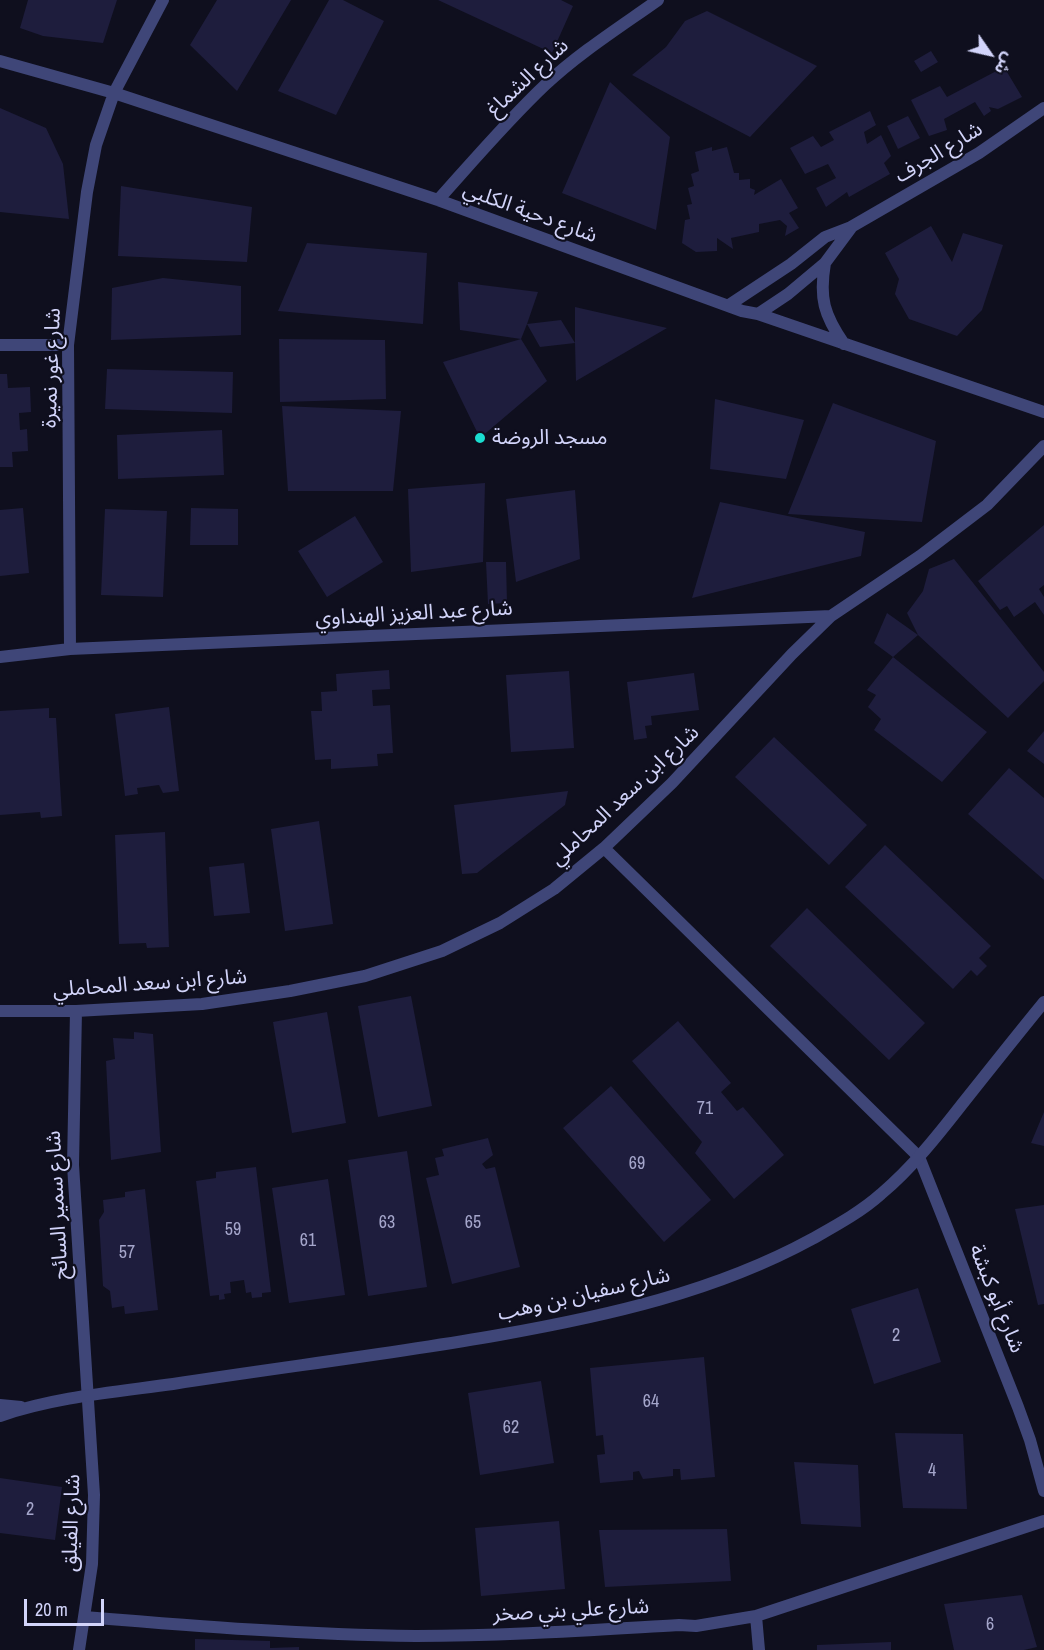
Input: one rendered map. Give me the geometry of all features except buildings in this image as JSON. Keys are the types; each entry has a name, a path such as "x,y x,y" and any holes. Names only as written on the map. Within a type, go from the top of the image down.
{"street":[{"name":"شارع غور نميرة","path":"70,649 68,345 94,154 114,93 163,0"},
{"name":"شارع الشماغ","path":"438,200 545,85 589,49 658,0"},
{"name":"شارع دحية الكلبي","path":"0,61 114,93 438,200 742,311 758,314 1044,412"},
{"name":"شارع الجرف","path":"729,305 790,264 825,237 851,227 979,153 1044,108"},
{"path":"758,314 788,294 825,263 851,227"},
{"path":"825,263 823,293 827,316 844,344"},
{"path":"0,345 68,345"},
{"name":"شارع ابن سعد المحاملي","path":"0,1011 76,1011 202,1004 290,991 365,976 442,951 500,923 554,889 604,848 672,783 792,654 831,616 920,556 987,505 1044,446"},
{"name":"شارع عبد العزيز الهنداوي","path":"0,657 70,649 831,616"},
{"path":"604,848 920,1157"},
{"name":"شارع سفيان بن وهب","path":"0,1416 25,1407 89,1396 414,1350 560,1324 626,1309 697,1289 789,1251 846,1219 880,1195 920,1157 1044,1002"},
{"name":"شارع سمير السائح","path":"76,1011 73,1165 89,1396"},
{"name":"شارع أبو كبشة","path":"920,1157 1018,1407 1044,1491"},
{"name":"شارع الفيلق","path":"79,1650 92,1564 94,1495 89,1396"},
{"name":"شارع سفيان بن وهب","path":"0,1405 25,1407"},
{"name":"شارع علي بني صخر","path":"84,1617 252,1630 419,1636 526,1634 696,1626 756,1616 1044,1521"},
{"path":"756,1616 759,1650"}],"place":[{"name":"مسجد الروضة","path":"480,438"}]}
